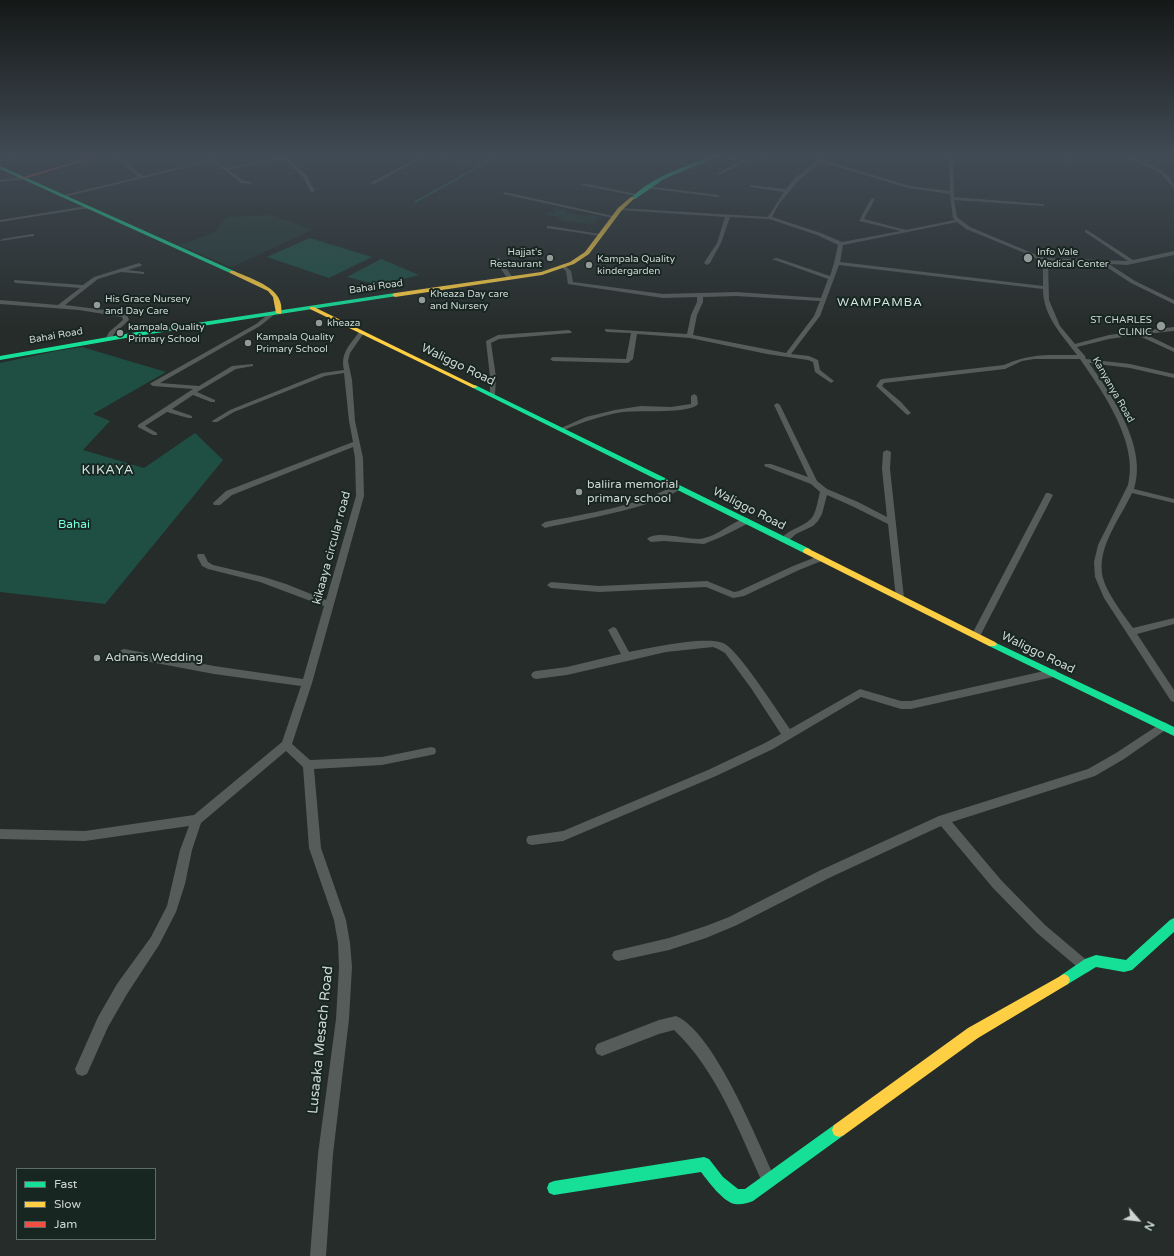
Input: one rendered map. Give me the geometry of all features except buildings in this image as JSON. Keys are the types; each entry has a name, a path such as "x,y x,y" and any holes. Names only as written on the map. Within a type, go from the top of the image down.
{"street":[{"path":"0,221 40,215"},
{"path":"104,215 270,290 276,297 276,313 258,325 153,383 200,388"},
{"path":"602,215 613,217"},
{"name":"Bahai Road","path":"0,358 110,338 542,273 581,258 587,253 615,215"},
{"path":"703,215 769,218 819,234 841,244 957,221"},
{"path":"864,215 861,220 907,231"},
{"path":"954,215 957,221 978,232 1043,260 1132,262 1174,253"},
{"path":"707,263 719,243 728,216"},
{"path":"549,227 600,235"},
{"path":"1087,231 1132,262"},
{"path":"1,240 32,235"},
{"path":"1,240 8,236"},
{"path":"787,355 817,316 837,264 841,244"},
{"path":"775,259 831,278"},
{"path":"498,260 510,278"},
{"name":"Kanyanya Road","path":"1043,260 1047,266 1045,288 1046,300 1053,318 1057,326 1084,359 1119,417 1128,439 1133,464 1133,478 1130,490 1100,550 1098,571 1100,581 1107,596 1174,698"},
{"path":"1102,262 1133,282 1174,302"},
{"path":"837,264 1045,288"},
{"path":"59,307 96,278 139,265"},
{"path":"562,266 570,272 570,283 645,294 667,296 762,295 824,300"},
{"path":"122,271 142,273"},
{"path":"16,282 85,286"},
{"path":"690,336 694,315 700,302 700,295"},
{"path":"0,302 113,313 125,316 126,320 111,333 110,338"},
{"name":"Waliggo Road","path":"312,308 562,429 976,636 1174,732"},
{"path":"607,330 690,336 814,360 816,361 817,371 831,381"},
{"path":"1073,346 1098,339 1173,330"},
{"path":"492,395 493,377 488,342 498,337 569,332"},
{"path":"553,359 628,361 630,359 634,332"},
{"name":"kikaaya circular road","path":"286,745 330,605 360,496 359,458 350,405 350,389 345,361 347,353 361,333"},
{"path":"1138,333 1174,350"},
{"path":"908,413 879,386 882,381 1005,368 1020,360 1034,357 1102,361 1133,366 1174,376"},
{"path":"155,434 140,426 234,367 252,365"},
{"path":"215,421 232,411 324,374 347,371"},
{"path":"193,393 213,401"},
{"path":"562,429 582,420 608,413 633,409 693,406 695,404 694,396"},
{"path":"777,405 814,482 824,491 855,504 892,523"},
{"path":"166,409 190,417"},
{"path":"218,504 229,493 357,443"},
{"path":"887,452 886,469 900,598"},
{"path":"768,466 814,482"},
{"path":"545,525 605,512 660,497 678,487"},
{"path":"1130,490 1174,501"},
{"path":"784,540 793,532 810,524 815,519 818,514 824,491"},
{"path":"976,636 1049,495"},
{"path":"651,539 661,537 687,541 705,541 746,521"},
{"path":"202,556 205,564 211,567 276,583 330,605"},
{"path":"551,585 599,589 707,584 733,595 741,594 821,558"},
{"path":"1130,632 1174,621"},
{"path":"613,630 627,656"},
{"path":"536,675 567,671 666,648 713,644 721,646 728,651 754,685 788,735"},
{"path":"124,653 214,670 306,683"},
{"path":"532,840 563,836 719,770 769,746 860,693 901,705 911,705 1053,673"},
{"path":"618,955 670,944 706,932 733,921 825,874 943,820 1091,773 1120,756 1163,726"},
{"path":"82,1069 103,1022 122,989 155,941 172,908 186,850 197,820 286,745 308,765 382,761 431,751"},
{"name":"Lusaaka Mesach Road","path":"308,765 315,848 343,930 345,953 345,982 341,1031 329,1119 318,1256"},
{"path":"0,834 85,836 197,820"},
{"path":"943,820 997,884 1041,929 1086,966"},
{"path":"554,1188 704,1164 718,1182 735,1197 748,1196 973,1033 1091,962 1098,961 1128,966 1174,924"},
{"path":"602,1050 659,1027 676,1023 686,1031 718,1074 769,1181"}],"shaded area":[{"path":"272,215 312,230 232,267 179,245 214,233 227,217"},
{"path":"548,215 580,215 583,215 583,217 592,215 601,218 593,221 596,223 587,225 585,223 575,223 576,221 568,222 558,219 559,218 555,216"}],"green space":[{"path":"310,238 372,257 329,278 267,257"},
{"path":"381,259 419,275 379,285 347,277"},
{"name":"Bahai","path":"82,347 166,372 93,414 110,421 83,450 144,468 195,433 223,460 105,604 0,592 0,363"}],"traffic: fast":[{"path":"105,215 232,272"},
{"path":"0,358 137,334 395,295"},
{"path":"475,387 807,551"},
{"path":"992,644 1174,732"},
{"path":"1064,980 1085,966 1096,961 1128,966 1174,924"},
{"path":"554,1188 704,1164 718,1182 735,1197 748,1196 839,1130"}],"traffic: slow":[{"path":"395,295 542,273 572,263 587,253 616,215"},
{"path":"232,272 270,290 276,297 279,313"},
{"path":"312,308 475,387"},
{"path":"807,551 992,644"},
{"path":"839,1130 973,1033 1064,980"}],"place":[{"name":"Hajjat's Restaurant","path":"550,258"},
{"name":"Info Vale Medical Center","path":"1028,258"},
{"name":"Kampala Quality kindergarden","path":"589,265"},
{"name":"Kheaza Day care and Nursery","path":"422,300"},
{"name":"His Grace Nursery and Day Care","path":"97,305"},
{"name":"kheaza","path":"319,323"},
{"name":"ST CHARLES CLINIC","path":"1161,326"},
{"name":"kampala Quality Primary School","path":"120,333"},
{"name":"Kampala Quality Primary School","path":"248,343"},
{"name":"baliira memorial primary school","path":"579,492"},
{"name":"Adnans Wedding","path":"97,658"}],"district":[{"name":"WAMPAMBA","path":"880,303"},
{"name":"KIKAYA","path":"108,471"}]}
